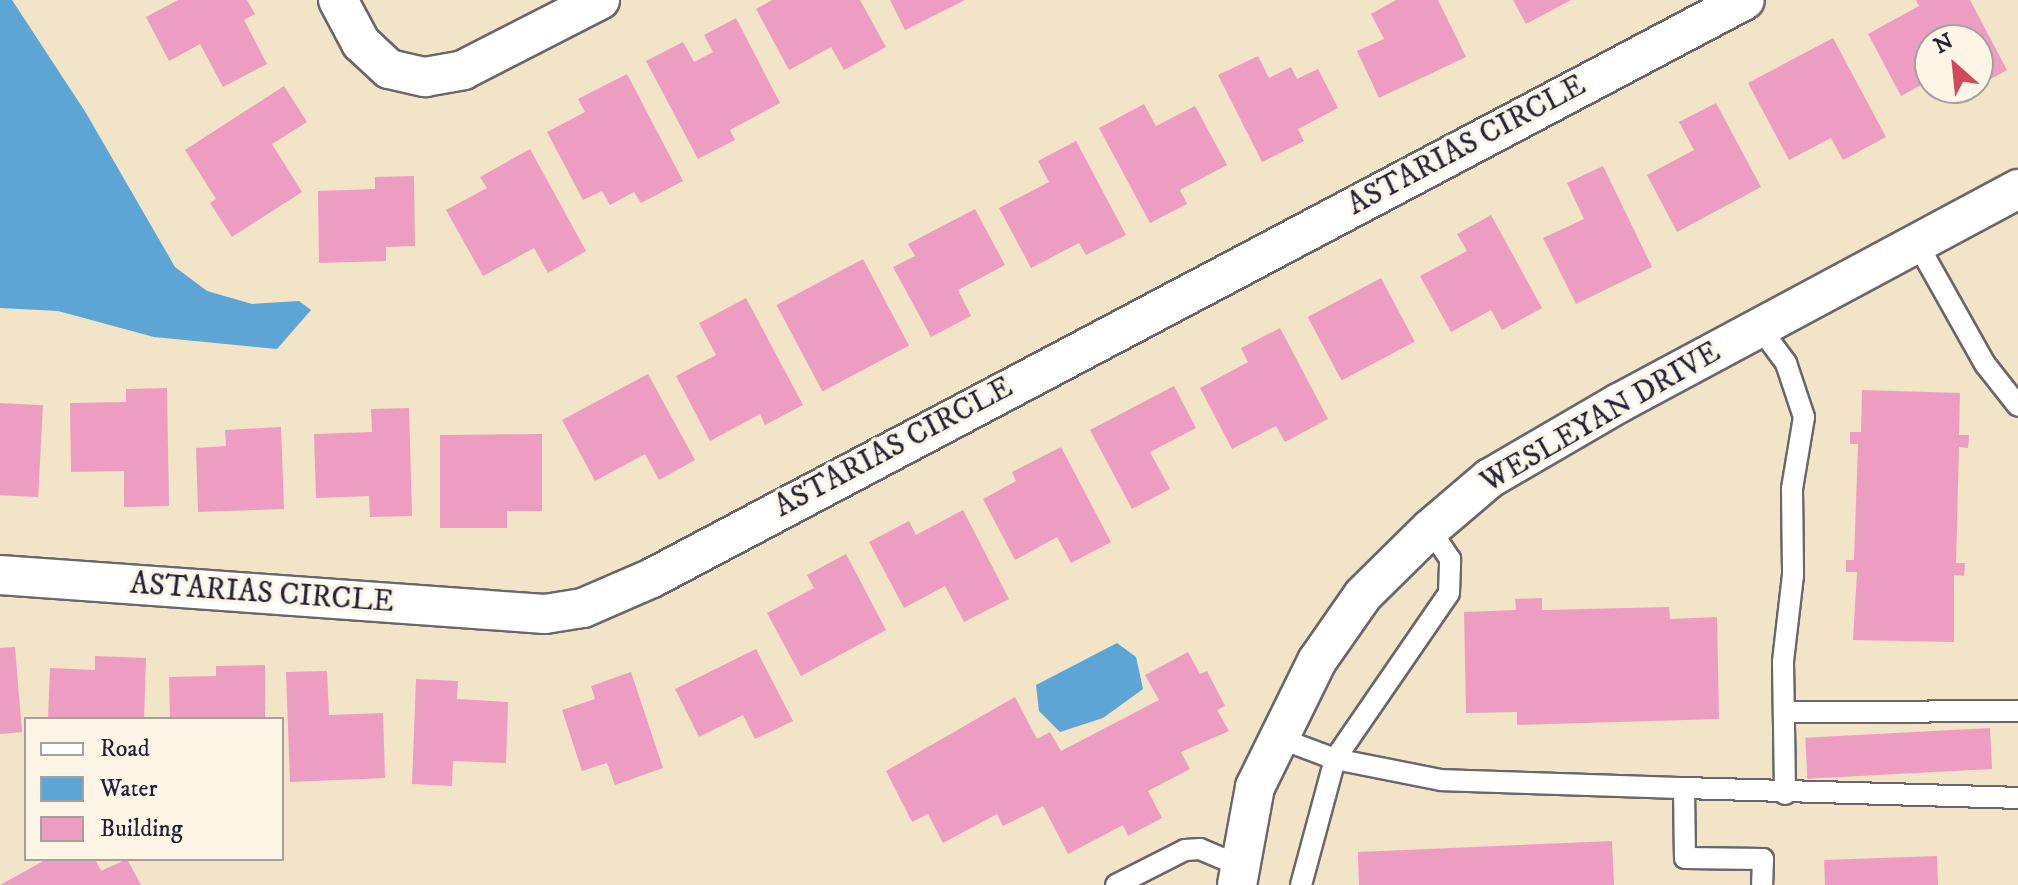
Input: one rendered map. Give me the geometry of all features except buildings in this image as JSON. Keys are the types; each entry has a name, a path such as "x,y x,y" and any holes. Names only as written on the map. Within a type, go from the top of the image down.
{"street":[{"path":"338,0 361,43 389,69 425,77 451,73 496,56 600,0"},
{"name":"ASTARIAS CIRCLE","path":"0,575 545,614 583,608 652,578 1727,4"},
{"name":"WESLEYAN DRIVE","path":"1239,875 1255,787 1343,619 1430,529 1490,478 2018,189"}],"lane":[{"path":"1917,243 1985,364 2018,406"},
{"path":"1760,328 1786,363 1804,417 1792,489 1785,794"},
{"path":"1301,885 1335,759 1449,593 1450,559 1430,529"},
{"path":"1786,712 2018,711"},
{"path":"1279,738 1335,759 1441,780 1785,794 2018,798"},
{"path":"1684,788 1685,858 1763,859 1762,885"},
{"path":"1116,885 1185,850 1200,849 1239,875"}],"water":[{"path":"0,0 12,0 86,113 175,267 207,291 252,304 299,301 311,310 277,349 154,337 58,311 0,308"},
{"path":"1117,643 1136,657 1143,689 1103,718 1060,732 1039,711 1036,685"}]}
